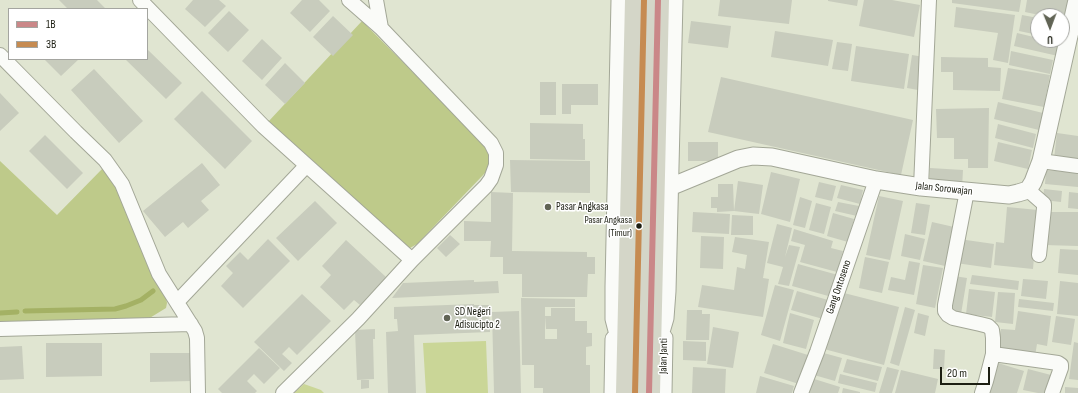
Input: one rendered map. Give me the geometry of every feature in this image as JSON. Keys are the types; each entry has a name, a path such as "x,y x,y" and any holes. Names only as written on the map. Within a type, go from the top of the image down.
{"highway":[{"path":"628,384 626,129 636,0"},
{"path":"649,383 658,0"}],"street":[{"path":"140,0 148,8"},
{"path":"283,393 358,319 412,260 486,186 496,165 496,153 491,142 381,28 349,0"},
{"path":"376,0 381,28"},
{"path":"613,393 614,280 626,129 620,0"},
{"path":"649,383 665,318 667,291 674,0"},
{"path":"920,187 929,0"},
{"path":"1039,255 1044,204 1028,190 1034,182 1041,160 1077,0"},
{"path":"148,8 263,126 412,260"},
{"path":"0,55 105,160 122,184 159,274 195,331 197,338 198,393"},
{"name":"Jalan Sorowajan","path":"670,187 738,159 753,156 772,157 876,180 920,187 1009,195 1028,190"},
{"path":"1041,160 1078,166"},
{"path":"177,302 306,166"},
{"name":"Gang Ontoseno","path":"801,393 876,180"},
{"path":"967,191 945,311 953,318 988,326 992,330 993,354 982,393"},
{"name":"Jalan Janti","path":"663,393 665,318"},
{"path":"614,319 628,384"},
{"path":"0,329 191,324"},
{"path":"993,354 1058,363 1061,365 1061,368 1052,393"}],"green space":[{"path":"362,21 484,144 488,150 489,167 485,173 417,244 410,248 406,247 268,122"},
{"path":"0,161 57,215 103,168 115,185 158,284 166,298 166,308 148,319 0,324"},
{"path":"486,341 488,393 426,393 423,343"},
{"path":"304,384 321,390 324,393 294,393"}],"building":[{"path":"59,0 97,0 105,8 67,8"},
{"path":"193,0 219,0 226,6 205,27 185,9"},
{"path":"302,0 319,0 330,11 310,32 290,13"},
{"path":"720,0 792,0 789,24 718,16"},
{"path":"828,0 858,0 857,6"},
{"path":"864,0 892,0 920,5 914,37 859,26"},
{"path":"952,0 1021,0 1019,12 952,3"},
{"path":"1027,0 1068,0 1066,8 1030,8 1030,13 1025,12"},
{"path":"956,7 1015,15 1008,63 993,60 998,33 954,27"},
{"path":"229,11 249,30 228,52 208,33"},
{"path":"1022,15 1030,16 1030,33 1019,31"},
{"path":"333,16 353,35 333,56 313,37"},
{"path":"691,21 731,26 728,48 688,43"},
{"path":"775,31 833,40 828,66 771,57"},
{"path":"1017,33 1030,36 1030,48 1060,48 1058,56 1014,46"},
{"path":"262,39 282,58 262,80 242,61"},
{"path":"837,42 852,44 848,71 832,69"},
{"path":"856,46 909,54 904,89 851,81"},
{"path":"148,50 182,83 166,99 126,60 148,60"},
{"path":"1011,51 1053,60 1050,74 1009,65"},
{"path":"912,55 924,57 918,90 907,88"},
{"path":"941,57 988,58 988,67 1001,68 1000,91 953,90 953,72 941,72"},
{"path":"45,60 78,60 61,76"},
{"path":"285,63 305,83 285,104 265,85"},
{"path":"1008,68 1050,75 1044,107 1002,99"},
{"path":"94,69 143,121 119,143 71,90"},
{"path":"721,77 913,120 901,175 708,132"},
{"path":"540,82 556,82 556,115 540,115"},
{"path":"562,84 598,84 598,105 571,105 571,114 562,114"},
{"path":"202,91 252,141 225,169 174,119"},
{"path":"0,93 19,113 0,131"},
{"path":"998,102 1043,113 1039,130 994,119"},
{"path":"989,108 988,168 968,168 968,159 954,159 954,138 937,138 936,109"},
{"path":"530,123 583,124 585,160 530,159"},
{"path":"998,124 1036,134 1033,148 995,138"},
{"path":"1057,133 1078,136 1078,163 1054,159"},
{"path":"45,135 83,173 67,189 29,151"},
{"path":"688,142 718,142 718,161 688,161"},
{"path":"998,142 1032,150 1028,169 994,161"},
{"path":"510,160 590,161 590,193 511,192"},
{"path":"202,163 220,185 201,201 209,210 188,228 183,222 165,237 143,211"},
{"path":"930,168 963,170 962,188 929,186"},
{"path":"1046,170 1078,173 1078,187 1045,184"},
{"path":"771,172 800,179 790,222 761,214"},
{"path":"738,181 763,185 759,214 734,211"},
{"path":"819,182 836,186 832,201 815,197"},
{"path":"718,184 733,184 734,211 717,212 717,208 711,208 711,197 718,197"},
{"path":"841,185 863,190 860,204 837,198"},
{"path":"1044,189 1062,191 1061,202 1043,200"},
{"path":"491,192 513,193 512,251 587,252 587,257 595,257 595,274 588,274 587,297 522,297 522,274 503,274 503,257 490,257 491,241 464,241 464,221 491,222"},
{"path":"1069,192 1078,193 1078,209 1068,208"},
{"path":"879,196 903,201 890,260 866,255"},
{"path":"800,197 812,201 805,228 793,225"},
{"path":"315,201 337,223 298,261 276,238"},
{"path":"838,202 859,206 857,216 835,211"},
{"path":"816,203 831,207 824,234 809,230"},
{"path":"916,203 930,205 925,235 911,233"},
{"path":"1007,207 1038,210 1033,269 994,265 996,242 1004,243"},
{"path":"693,212 730,214 729,234 692,232"},
{"path":"1045,212 1078,212 1078,246 1044,245"},
{"path":"833,213 854,219 848,242 827,236"},
{"path":"732,215 753,216 753,235 731,235"},
{"path":"932,222 954,227 945,266 923,261"},
{"path":"777,224 792,228 785,257 789,245 800,247 789,286 778,284 783,267 767,263"},
{"path":"794,229 833,241 831,248 843,251 837,272 800,262 805,245 791,241"},
{"path":"905,234 925,239 920,260 901,256"},
{"path":"450,235 460,244 446,257 437,248"},
{"path":"701,236 724,237 723,269 700,268"},
{"path":"735,237 769,242 763,278 769,279 763,317 698,307 702,285 734,290 737,267 745,269 747,255 732,252"},
{"path":"268,239 290,261 243,308 221,286 233,273 226,266 240,252 248,260"},
{"path":"959,239 994,244 991,268 956,263"},
{"path":"346,240 386,277 360,305 354,300 344,310 320,287 331,275 322,266"},
{"path":"1060,249 1078,250 1078,275 1058,273"},
{"path":"865,257 889,262 882,293 859,288"},
{"path":"909,261 920,263 914,295 888,290 891,277 905,280"},
{"path":"798,264 838,275 832,297 792,286"},
{"path":"923,265 943,268 935,308 916,304"},
{"path":"972,275 1019,281 1018,290 970,284"},
{"path":"954,276 967,278 961,314 949,312"},
{"path":"1023,279 1048,281 1046,299 1021,296"},
{"path":"474,280 474,282 498,281 499,293 392,298 403,283"},
{"path":"1060,281 1078,283 1078,316 1057,314"},
{"path":"775,285 794,290 780,341 761,335"},
{"path":"969,289 995,292 992,317 966,314"},
{"path":"797,291 828,300 823,319 791,310"},
{"path":"840,292 899,307 884,365 824,349"},
{"path":"998,292 1015,293 1013,324 995,322"},
{"path":"302,294 331,321 297,355 289,347 282,354 292,363 284,371 254,342"},
{"path":"521,298 575,299 575,307 545,307 545,316 551,316 551,308 575,308 575,321 587,321 587,333 592,333 592,346 586,347 586,365 590,365 590,393 543,393 543,388 534,388 534,365 522,365","holes":["545,316 546,329 557,329 557,339 545,339"]},
{"path":"1019,299 1054,303 1053,311 1018,307"},
{"path":"474,304 489,305 490,332 414,335 416,393 388,393 386,332 398,331 397,319 394,319 394,307"},
{"path":"905,307 915,310 899,366 890,363"},
{"path":"687,310 702,310 702,314 710,314 709,340 686,340"},
{"path":"519,311 521,393 494,393 492,312"},
{"path":"1018,311 1051,316 1047,346 1037,344 1035,356 997,351 1001,329 1015,330"},
{"path":"790,313 814,320 806,349 783,343"},
{"path":"918,313 929,316 925,336 914,333"},
{"path":"1056,316 1075,319 1071,345 1052,342"},
{"path":"713,327 739,332 733,368 707,364"},
{"path":"375,329 375,339 373,339 374,379 357,380 355,330"},
{"path":"683,341 706,342 706,361 683,360"},
{"path":"1074,342 1078,343 1078,380 1069,379"},
{"path":"46,343 102,343 102,376 46,377"},
{"path":"773,344 808,355 799,384 764,373"},
{"path":"22,346 24,379 0,380 0,347"},
{"path":"259,348 280,368 264,384 254,374 247,381 257,391 255,393 222,393 218,389"},
{"path":"934,349 945,350 944,369 933,369"},
{"path":"820,352 842,358 835,381 814,375"},
{"path":"150,353 191,353 192,381 150,382"},
{"path":"847,359 882,367 878,381 843,372"},
{"path":"998,363 1024,371 1017,393 988,393"},
{"path":"693,367 726,369 725,393 692,393"},
{"path":"887,367 899,370 892,393 879,393"},
{"path":"1028,369 1051,375 1046,393 1023,390"},
{"path":"901,370 938,379 935,393 895,393"},
{"path":"840,374 877,383 875,392 838,383"},
{"path":"760,376 794,386 792,393 756,393"},
{"path":"811,378 840,387 838,393 807,393"},
{"path":"361,380 369,380 369,388 361,389"},
{"path":"1065,387 1078,388 1078,393 1065,393"},
{"path":"843,388 860,392 860,393 842,393"}],"waterway":[{"path":"25,311 115,309 141,300 153,291"},
{"path":"0,313 17,312"}],"transit line":[{"name":"3B","path":"635,393 644,0"},
{"name":"1B","path":"649,393 658,0"}],"place":[{"name":"Pasar Angkasa","path":"548,207"},
{"name":"Pasar Angkasa (Timur)","path":"639,226"},
{"name":"SD Negeri Adisucipto 2","path":"447,318"}]}
